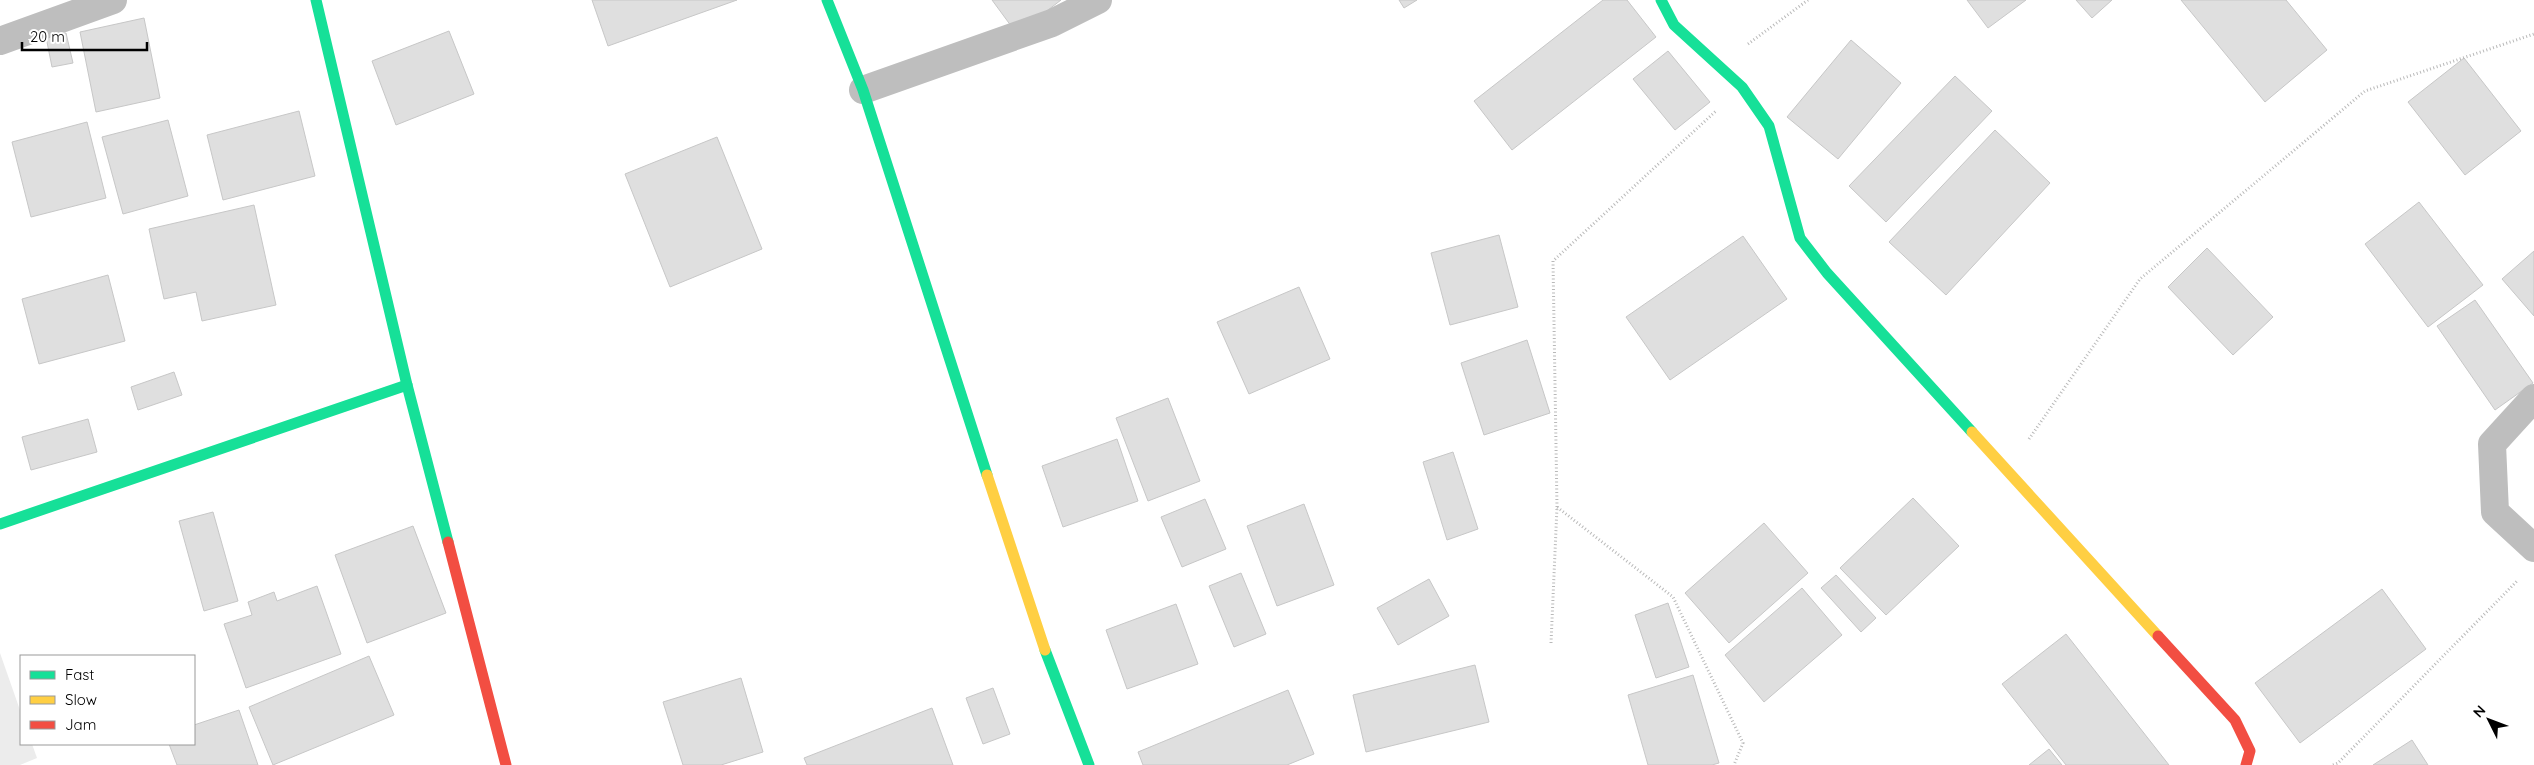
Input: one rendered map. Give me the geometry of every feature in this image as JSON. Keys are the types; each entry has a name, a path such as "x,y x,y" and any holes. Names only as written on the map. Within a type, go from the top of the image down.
{"street":[{"path":"0,41 113,0"},
{"path":"316,0 407,385 506,765"},
{"path":"827,0 863,90 1035,623 1089,765"},
{"path":"863,90 1052,22 1098,0"},
{"path":"1660,0 1674,25 1742,87 1769,126 1800,238 1827,273 2235,720 2250,752 2246,765"},
{"path":"0,524 407,385"},
{"path":"2534,398 2492,444 2495,512 2534,548"}],"path":[{"path":"1719,66 1808,0"},
{"path":"2007,471 2140,280 2365,90 2534,34"},
{"path":"1551,643 1557,507 1553,261 1742,87"},
{"path":"1557,507 1673,597 1743,743 1734,765"},
{"path":"2333,765 2520,578"}],"shaded area":[{"path":"0,653 20,710 20,745 32,745 37,758 20,765 0,765"}],"building":[{"path":"592,0 737,0 608,46"},
{"path":"992,0 1061,0 1017,34"},
{"path":"1399,0 1417,0 1404,8"},
{"path":"1603,0 1627,0 1656,37 1512,150 1474,101"},
{"path":"1967,0 2026,0 1988,28"},
{"path":"2076,0 2112,0 2092,18"},
{"path":"2181,0 2286,0 2327,50 2265,102"},
{"path":"144,18 160,98 96,112 80,32"},
{"path":"449,31 474,94 396,125 372,61"},
{"path":"66,33 73,63 52,67 46,37"},
{"path":"1851,40 1901,83 1838,159 1787,117"},
{"path":"1668,51 1710,102 1675,130 1633,79"},
{"path":"2464,58 2521,131 2465,175 2408,102"},
{"path":"1955,76 1992,111 1886,222 1849,186"},
{"path":"299,111 315,176 223,200 207,135"},
{"path":"168,120 188,196 123,214 102,137"},
{"path":"87,122 106,198 31,217 12,142"},
{"path":"1995,130 2050,183 1946,295 1889,242"},
{"path":"717,137 762,249 670,287 625,174"},
{"path":"2419,202 2483,285 2428,327 2365,244"},
{"path":"254,205 276,305 202,321 196,292 164,299 149,229"},
{"path":"1499,235 1518,307 1450,325 1431,253"},
{"path":"1743,236 1787,299 1670,380 1626,317"},
{"path":"2207,248 2273,317 2233,355 2168,287"},
{"path":"2534,251 2534,316 2502,279"},
{"path":"108,275 125,341 39,364 22,299"},
{"path":"1299,287 1330,359 1249,394 1217,322"},
{"path":"2475,300 2533,383 2495,410 2437,326"},
{"path":"1527,340 1550,413 1484,435 1461,363"},
{"path":"174,372 182,395 138,410 131,387"},
{"path":"1168,398 1200,481 1148,501 1116,418"},
{"path":"88,419 97,452 31,470 22,437"},
{"path":"1117,439 1138,501 1063,527 1042,466"},
{"path":"1453,452 1478,529 1447,540 1423,462"},
{"path":"1913,498 1959,546 1886,615 1840,568"},
{"path":"1205,499 1226,549 1182,567 1161,517"},
{"path":"1304,504 1334,585 1277,606 1247,526"},
{"path":"213,512 238,601 204,611 179,521"},
{"path":"1764,523 1808,573 1729,643 1685,593"},
{"path":"413,526 446,613 367,643 335,555"},
{"path":"1241,573 1266,634 1234,647 1209,586"},
{"path":"1836,575 1876,618 1861,632 1821,588"},
{"path":"1429,579 1449,616 1398,645 1377,608"},
{"path":"317,586 341,654 246,688 224,624 252,615 248,602 274,592 277,601"},
{"path":"1802,588 1842,635 1764,702 1725,655"},
{"path":"2382,589 2426,649 2300,743 2255,683"},
{"path":"1668,603 1689,667 1656,678 1635,615"},
{"path":"1176,604 1198,664 1127,689 1106,630"},
{"path":"2066,634 2169,765 2066,765 2002,684"},
{"path":"369,656 394,715 273,765 249,707"},
{"path":"1475,665 1489,722 1366,752 1353,695"},
{"path":"1693,675 1719,763 1712,765 1648,765 1628,695"},
{"path":"741,678 763,752 721,765 683,765 663,702"},
{"path":"993,688 1010,734 983,744 966,698"},
{"path":"1288,690 1314,754 1287,765 1143,765 1138,752"},
{"path":"932,708 953,765 807,765 804,758"},
{"path":"239,710 258,765 177,765 169,745 195,745 195,725"},
{"path":"2412,740 2428,765 2373,765"},
{"path":"2049,749 2062,765 2029,765"}],"traffic: fast":[{"path":"316,0 407,385 448,542"},
{"path":"827,0 863,90 987,475"},
{"path":"1661,0 1674,25 1742,87 1769,126 1800,238 1827,273 1972,432"},
{"path":"0,524 407,385"},
{"path":"1045,650 1089,765"}],"traffic: slow":[{"path":"1972,432 2158,636"},
{"path":"987,475 1045,650"}],"traffic: jam":[{"path":"448,542 506,765"},
{"path":"2158,636 2235,720 2250,751 2246,765"}]}
